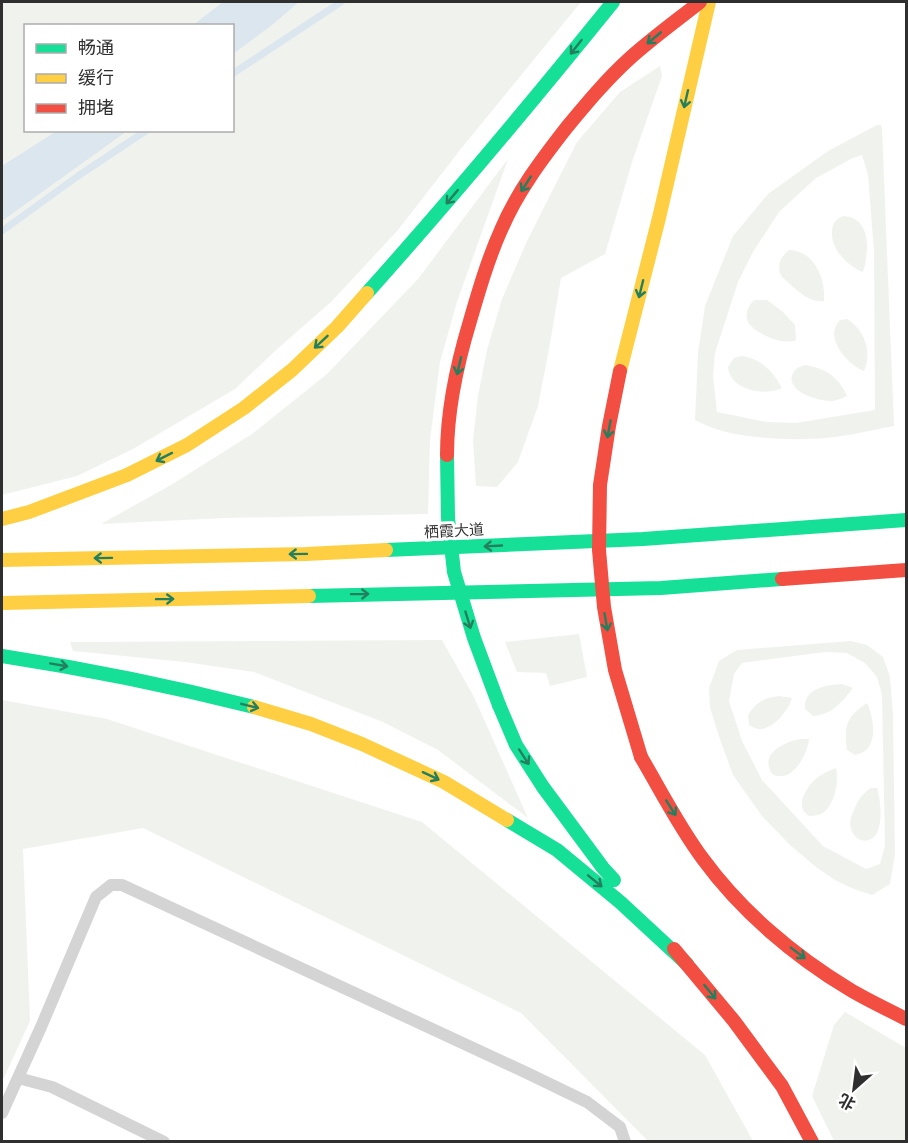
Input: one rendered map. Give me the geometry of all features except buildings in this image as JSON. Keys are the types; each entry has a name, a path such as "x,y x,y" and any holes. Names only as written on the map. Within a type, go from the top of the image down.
{"highway":[{"path":"2,519 29,512 128,476 177,450 244,408 292,370 337,327 438,214 613,2"},
{"path":"700,2 629,59 590,99 543,157 521,191 501,229 482,280 455,383 447,434 448,518 454,572 498,705 516,745 543,787 603,867 734,1021 782,1086 812,1142"},
{"path":"709,2 659,218 620,371 600,485 599,550 604,607 615,670 641,757 703,859 734,895 795,951 842,985 906,1019"},
{"path":"551,543 750,518"},
{"name":"栖霞大道","path":"2,560 306,554 643,539 906,520"},
{"path":"661,588 906,570"},
{"path":"2,603 661,588 791,592"},
{"path":"2,656 61,665 195,692 311,724 362,744 444,782 556,850 620,902 687,964"}],"lane":[{"path":"2,1113 96,897 111,885 122,885 586,1102 620,1127 625,1142"},
{"path":"18,1078 52,1087 164,1142"}],"shaded area":[{"path":"2,2 581,2 398,230 332,301 235,389 133,449 77,476 2,495"},
{"path":"223,2 299,2 234,53 234,24 194,24"},
{"path":"660,66 662,76 633,159 605,254 561,278 538,406 518,462 497,487 476,486 473,440 478,396 487,350 502,299 527,241 577,142 620,92"},
{"path":"881,125 894,426 835,437 794,439 740,435 695,420 698,353 705,306 733,236 768,194 828,151","holes":["862,155 868,175 874,251 875,410 796,423 767,422 717,412 713,376 715,353 738,282 753,252 779,212 816,178"]},
{"path":"55,132 126,132 2,221 2,166"},
{"path":"508,159 457,302 440,362 430,440 428,514 224,518 101,524 171,485 252,434 327,374 418,279"},
{"path":"844,216 853,218 864,230 867,256 863,272 841,256 834,243 833,225 837,219"},
{"path":"789,250 805,255 817,267 823,283 824,301 806,297 782,277 779,269 780,262"},
{"path":"754,300 767,300 783,312 795,325 796,340 777,340 757,331 747,319 749,307"},
{"path":"847,319 858,329 865,342 868,356 864,371 844,356 836,342 835,327 840,320"},
{"path":"741,356 766,366 782,388 775,391 757,391 734,381 728,367 734,358"},
{"path":"805,365 819,368 830,374 844,389 847,396 835,401 827,401 798,390 792,379 793,373"},
{"path":"579,634 587,677 550,686 546,673 517,672 505,642"},
{"path":"442,640 474,697 528,818 438,750 383,722 254,672 185,662 73,651 70,642"},
{"path":"851,641 867,645 883,657 890,677 893,715 895,854 890,884 872,895 835,880 790,845 762,816 733,775 710,708 709,688 719,661 737,650","holes":["825,652 847,653 865,663 877,677 882,695 885,846 880,864 866,869 823,846 762,780 742,741 729,701 734,674 742,663"]},
{"path":"842,684 853,688 831,710 813,716 805,709 805,702 812,692 830,685"},
{"path":"779,696 792,698 779,719 763,729 749,725 748,715 757,704 765,699"},
{"path":"2,700 107,719 422,822 705,1055 753,1141 648,1141 521,1013 143,828 23,849 30,1021 2,1082"},
{"path":"867,703 872,721 872,741 865,751 855,755 847,750 846,728 855,713"},
{"path":"800,739 809,739 806,752 798,765 787,775 774,775 768,761 770,756 778,748"},
{"path":"836,768 836,785 831,803 822,813 809,816 802,807 806,792 819,776"},
{"path":"871,788 877,788 880,800 880,821 873,838 864,841 857,838 850,822 859,800"},
{"path":"845,1012 906,1048 906,1141 834,1141 812,1096 834,1025"}],"waterway":[{"path":"234,73 341,2"},
{"path":"2,231 144,132"}],"traffic: fast":[{"path":"367,293 492,149 613,2"},
{"path":"447,455 448,518 454,572 474,638 499,705"},
{"path":"386,550 643,539 906,520"},
{"path":"309,596 661,588 782,579"},
{"path":"2,656 129,678 254,707"},
{"path":"499,705 516,745 543,787 614,880"},
{"path":"507,820 557,850 620,902 687,964"}],"traffic: slow":[{"path":"620,371 659,218 709,2"},
{"path":"2,519 29,512 127,475 187,445 244,408 292,370 337,327 367,293"},
{"path":"2,560 306,554 386,550"},
{"path":"2,603 309,596"},
{"path":"254,707 311,724 362,744 444,782 507,820"}],"traffic: jam":[{"path":"447,455 451,404 465,337 492,252 515,202 548,151 605,83 637,52 700,2"},
{"path":"620,371 600,485 599,550 604,607 615,670 641,757"},
{"path":"782,579 906,570"},
{"path":"641,757 694,847 734,897 751,914 789,947 828,976 906,1019"},
{"path":"674,949 734,1021 782,1086 812,1142"}]}
